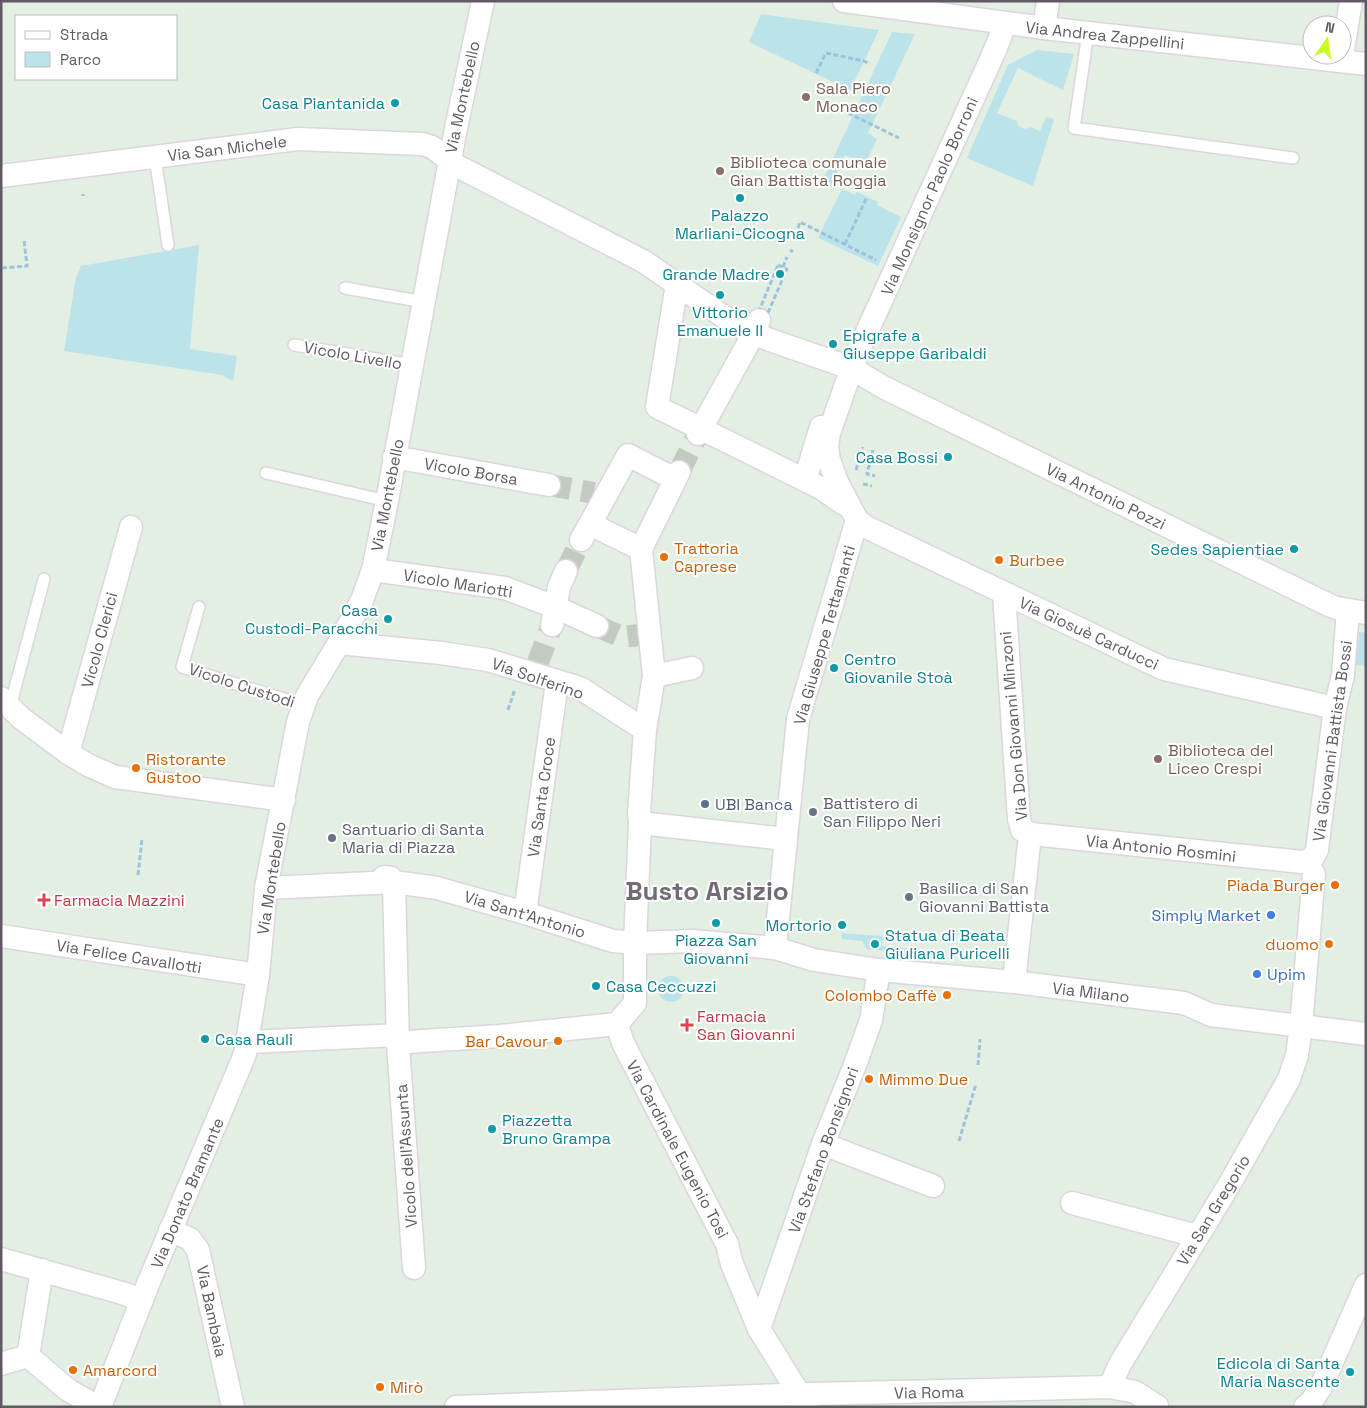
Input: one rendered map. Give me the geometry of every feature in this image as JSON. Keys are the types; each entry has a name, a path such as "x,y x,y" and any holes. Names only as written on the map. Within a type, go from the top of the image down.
{"street":[{"name":"Via Montebello","path":"258,975 266,888 298,722 303,705 316,679 339,643 362,600 375,570 449,160 483,1"},
{"name":"Via Andrea Zappellini","path":"844,1 1044,28 1302,53"},
{"path":"1044,28 1048,1"},
{"path":"1348,15 1350,1"},
{"name":"Via Monsignor Paolo Borroni","path":"846,366 992,57 1001,36 1003,23"},
{"name":"Via Andrea Zappellini","path":"1352,60 1366,64"},
{"name":"Via San Michele","path":"1,176 298,140 422,144 432,147 456,166 643,261"},
{"name":"Via Antonio Pozzi","path":"643,261 736,325 756,327 770,340 846,366 885,388 1331,606 1357,612"},
{"name":"Via Giosuè Carducci","path":"677,284 657,406 699,431 821,488 851,512 866,527 1164,669 1335,708"},
{"path":"699,431 756,327"},
{"path":"805,480 846,366"},
{"path":"846,366 827,447 829,460 837,482 851,512"},
{"path":"248,1042 398,1040 406,1042 500,1036 617,1024 635,1003 639,818 645,730 654,676 645,635 641,549 677,475 628,455 600,494 585,532 641,549"},
{"name":"Vicolo Borsa","path":"394,457 549,485"},
{"name":"Via Giuseppe Tettamanti","path":"786,831 798,719 851,512"},
{"name":"Vicolo Clerici","path":"68,753 131,527"},
{"name":"Vicolo Mariotti","path":"375,570 505,588 554,616 597,626"},
{"path":"554,616 559,587 566,571"},
{"name":"Via Don Giovanni Minzoni","path":"1004,593 1018,819 1027,832 1029,844 1014,982"},
{"name":"Via Giovanni Battista Bossi","path":"1308,868 1317,850 1335,708 1357,612"},
{"name":"Via Solferino","path":"339,643 441,653 535,670 557,682 580,688 645,730"},
{"path":"654,676 692,668"},
{"name":"Via Santa Croce","path":"524,913 557,682"},
{"path":"6,703 21,718 68,753 115,777 284,800"},
{"path":"636,943 692,941 775,948 786,831 639,818"},
{"name":"Via Antonio Rosmini","path":"1027,832 1308,868"},
{"path":"1301,1026 1308,868"},
{"name":"Via Sant'Antonio","path":"266,888 389,879 437,888 613,941 636,943"},
{"name":"Vicolo dell'Assunta","path":"389,879 414,1268"},
{"name":"Via Felice Cavallotti","path":"1,936 258,975"},
{"name":"Via Milano","path":"775,948 814,960 879,970 1014,982 1184,1004 1211,1015 1366,1034"},
{"name":"Via Stefano Bonsignori","path":"759,1329 823,1144 871,1020 879,970"},
{"name":"Via Donato Bramante","path":"99,1407 170,1230 245,1054 258,975"},
{"name":"Via Cardinale Eugenio Tosi","path":"617,1024 622,1043 728,1244 732,1264 759,1329 804,1401"},
{"name":"Via San Gregorio","path":"1110,1387 1120,1364 1229,1185 1289,1079 1297,1055 1301,1026"},
{"path":"823,1144 933,1186"},
{"path":"1072,1203 1198,1236"},
{"name":"Via Bambaia","path":"170,1230 190,1239 198,1250 233,1407"},
{"path":"1,1258 142,1300"},
{"path":"28,1356 42,1270"},
{"path":"1305,1407 1320,1397 1366,1285"},
{"path":"1,1364 28,1356"},
{"path":"28,1356 68,1390 99,1407"},
{"name":"Via Roma","path":"456,1407 804,1401 1110,1387 1135,1392 1159,1406"}],"lane":[{"path":"1088,33 1074,128 1293,158"},
{"path":"155,157 168,245"},
{"path":"345,288 424,302"},
{"name":"Vicolo Livello","path":"294,345 412,365"},
{"path":"266,473 387,501"},
{"path":"6,703 44,579"},
{"name":"Vicolo Custodi","path":"199,606 182,667 303,705"}],"path":[{"path":"816,74 826,53 870,64"},
{"path":"848,113 899,138"},
{"path":"845,244 867,197"},
{"path":"798,228 800,222 880,262"},
{"path":"2,268 27,266 24,240"},
{"path":"783,267 787,257"},
{"path":"778,265 783,267 787,269 767,315 759,311 778,265"},
{"path":"856,472 863,447"},
{"path":"873,450 867,474 875,476"},
{"path":"863,483 872,486"},
{"path":"138,875 142,840"},
{"path":"978,1065 980,1039"},
{"path":"959,1141 976,1084"}],"green space":[{"path":"761,14 879,30 850,90 749,42"},
{"path":"892,32 915,34 868,133 877,139 865,164 845,155 832,184 823,180"},
{"path":"1037,50 1074,54 1063,90 1018,68 997,113 1017,121 1018,126 1025,129 1030,127 1040,131 1046,117 1054,119 1033,186 967,158 1008,65"},
{"path":"842,189 855,195 857,192 878,202 877,205 901,217 878,266 818,238"},
{"path":"199,245 190,349 237,356 233,381 222,375 64,351 76,277 81,266"},
{"path":"1359,632 1366,633 1366,666 1356,665"},
{"path":"841,933 883,936 882,946 932,951 932,956 867,949 862,941 842,939"},
{"path":"671,976 680,980 684,989 680,998 671,1002 662,998 658,989 662,980"}],"tunnel":[{"path":"679,472 698,434"},
{"path":"549,485 594,493"},
{"path":"566,571 581,540"},
{"path":"537,665 552,625"},
{"path":"597,626 622,637 640,635"}],"place":[{"name":"Sala Piero Monaco","path":"806,97"},
{"name":"Casa Piantanida","path":"395,103"},
{"name":"Biblioteca comunale Gian Battista Roggia","path":"720,171"},
{"name":"Palazzo Marliani-Cicogna","path":"740,198"},
{"name":"Grande Madre","path":"780,274"},
{"name":"Vittorio Emanuele II","path":"720,295"},
{"name":"Epigrafe a Giuseppe Garibaldi","path":"833,344"},
{"name":"Casa Bossi","path":"948,457"},
{"name":"Sedes Sapientiae","path":"1294,549"},
{"name":"Trattoria Caprese","path":"664,557"},
{"name":"Burbee","path":"999,560"},
{"name":"Casa Custodi-Paracchi","path":"388,619"},
{"name":"Centro Giovanile Stoà","path":"834,668"},
{"name":"Biblioteca del Liceo Crespi","path":"1158,759"},
{"name":"Ristorante Gustoo","path":"136,768"},
{"name":"UBI Banca","path":"705,804"},
{"name":"Battistero di San Filippo Neri","path":"813,812"},
{"name":"Santuario di Santa Maria di Piazza","path":"332,838"},
{"name":"Piada Burger","path":"1335,885"},
{"name":"Basilica di San Giovanni Battista","path":"909,897"},
{"name":"Farmacia Mazzini","path":"44,900"},
{"name":"Simply Market","path":"1271,915"},
{"name":"Piazza San Giovanni","path":"716,923"},
{"name":"Mortorio","path":"842,925"},
{"name":"Statua di Beata Giuliana Puricelli","path":"875,944"},
{"name":"duomo","path":"1329,944"},
{"name":"Upim","path":"1257,974"},
{"name":"Casa Ceccuzzi","path":"596,986"},
{"name":"Colombo Caffè","path":"947,995"},
{"name":"Farmacia San Giovanni","path":"687,1025"},
{"name":"Casa Rauli","path":"205,1039"},
{"name":"Bar Cavour","path":"558,1041"},
{"name":"Mimmo Due","path":"869,1079"},
{"name":"Piazzetta Bruno Grampa","path":"492,1129"},
{"name":"Amarcord","path":"73,1370"},
{"name":"Edicola di Santa Maria Nascente","path":"1350,1372"},
{"name":"Mirò","path":"380,1387"}],"district":[{"name":"Busto Arsizio","path":"707,891"}]}
